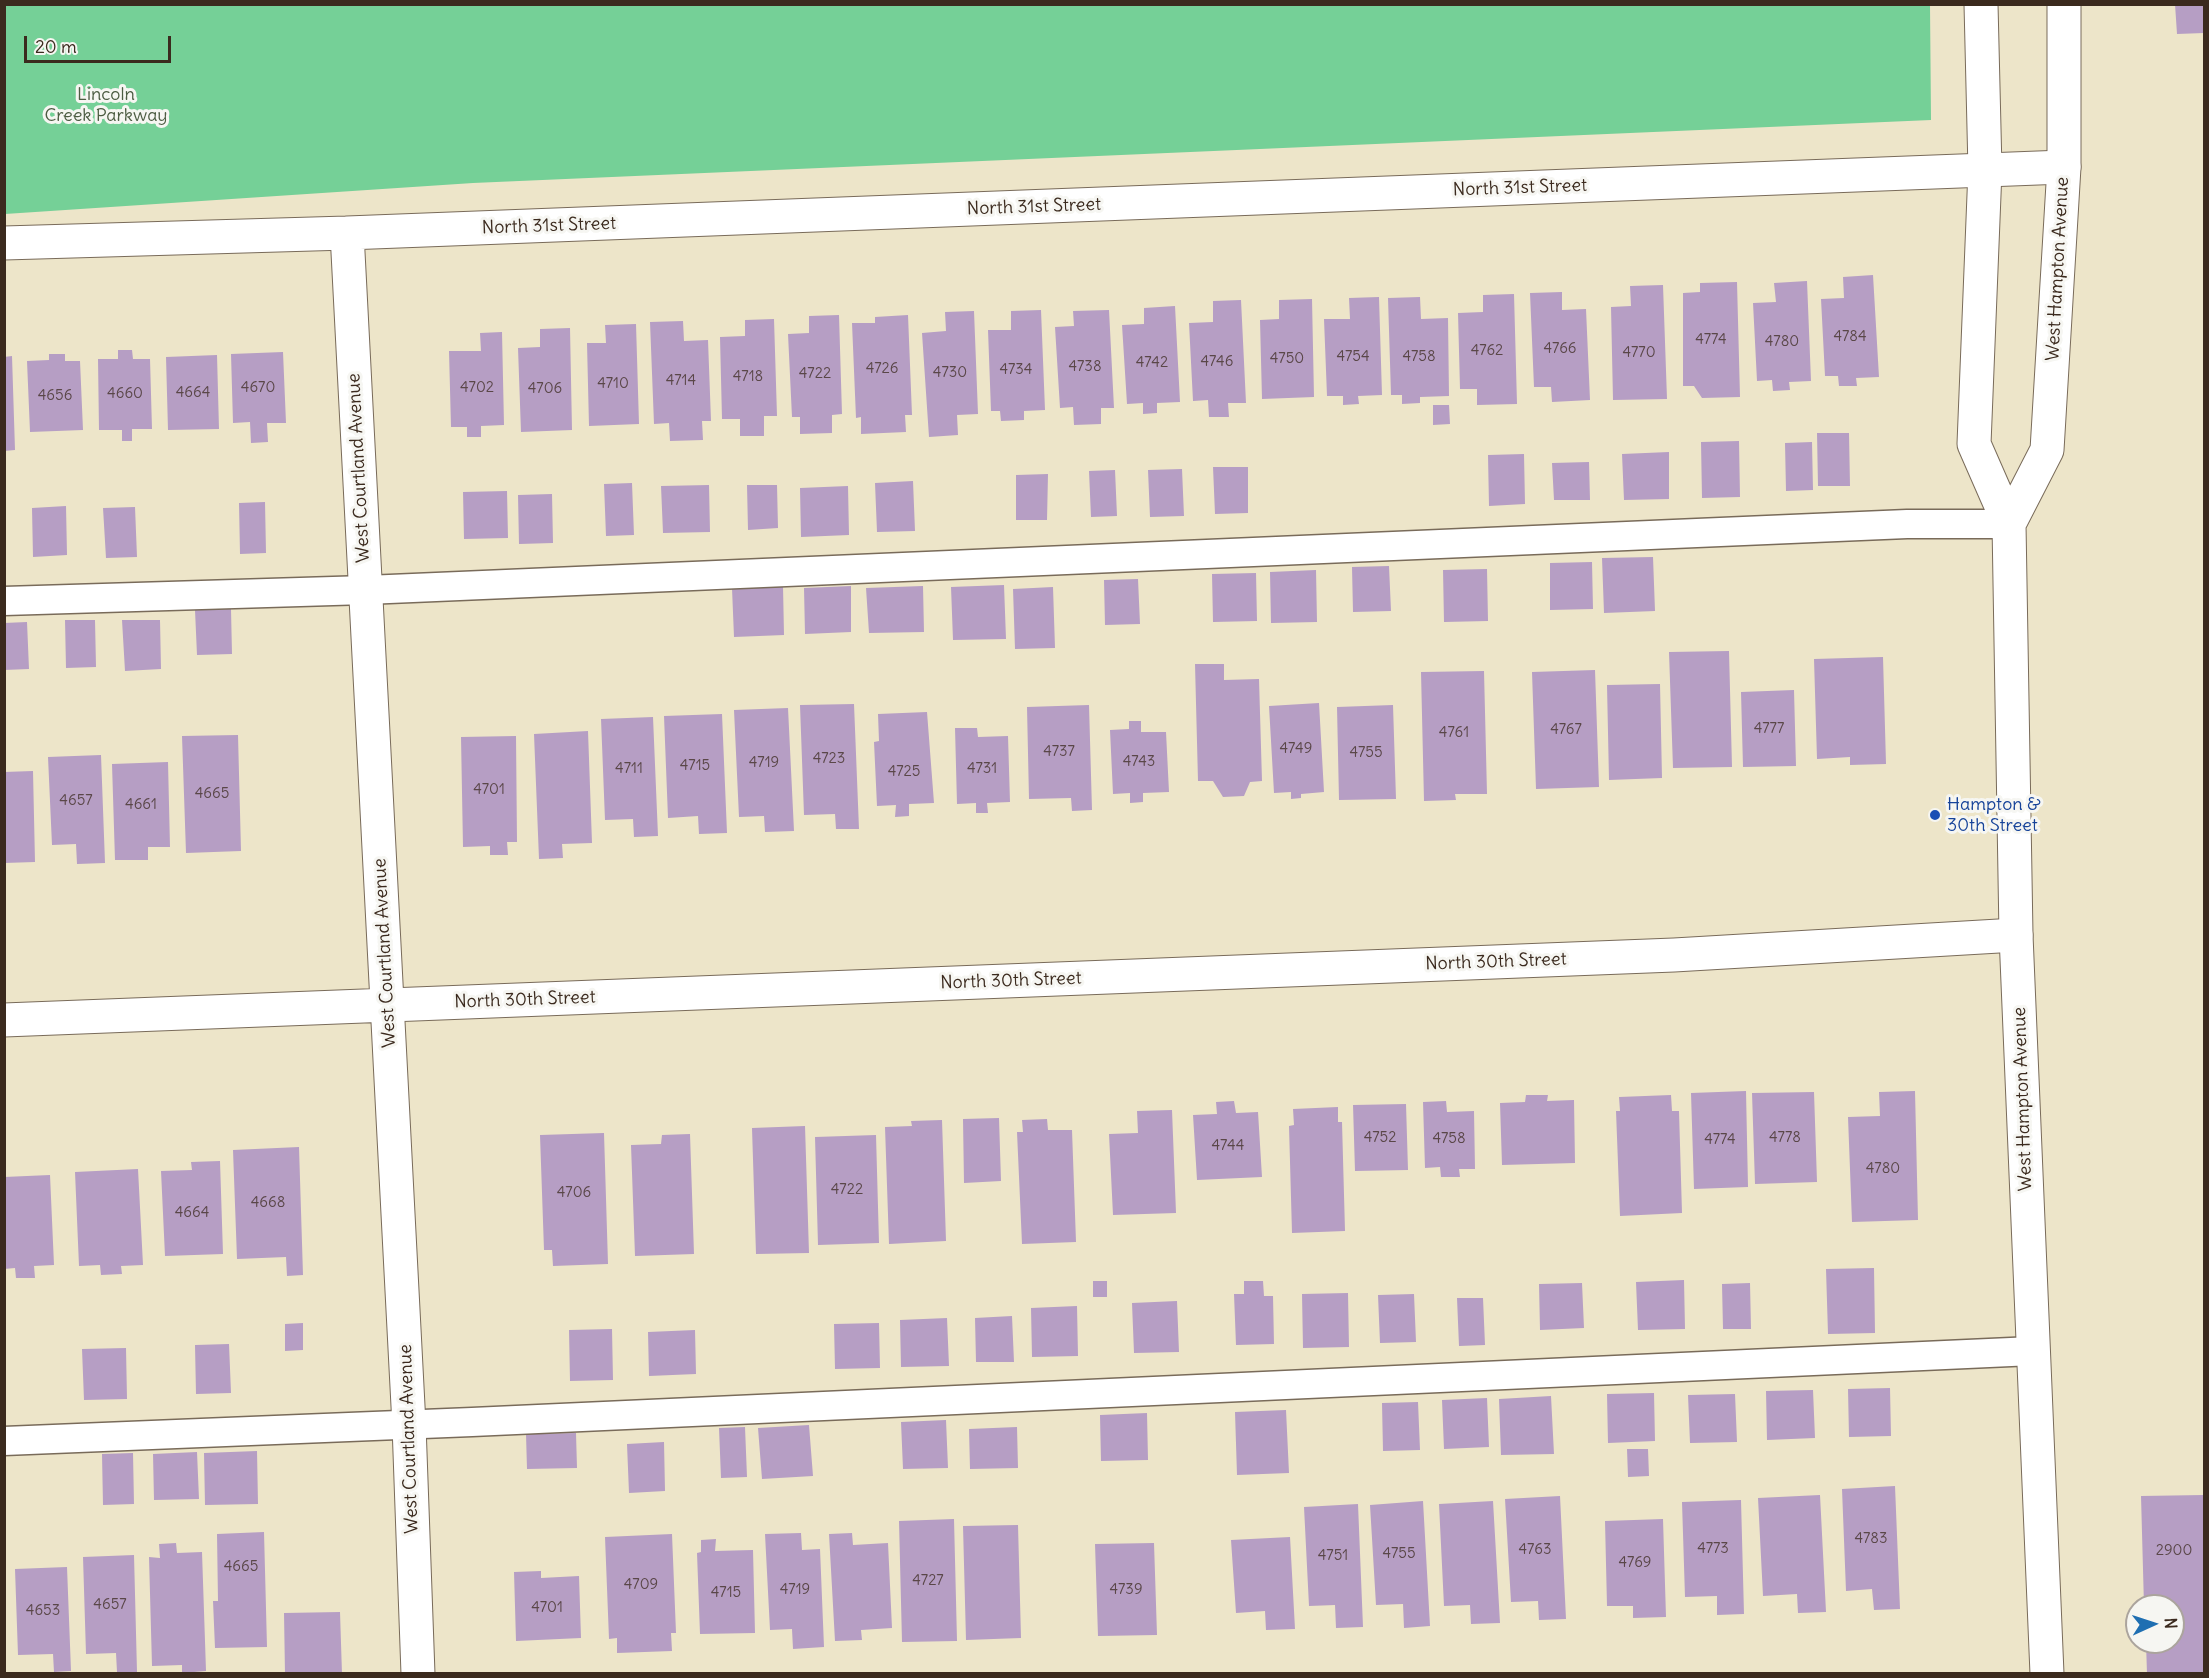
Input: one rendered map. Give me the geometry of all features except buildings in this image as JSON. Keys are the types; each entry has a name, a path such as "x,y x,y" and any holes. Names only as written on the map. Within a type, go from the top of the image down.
{"street":[{"name":"West Hampton Avenue","path":"1981,4 1984,170 1974,444 2009,524 2016,935 2047,1674"},
{"name":"West Hampton Avenue","path":"2009,524 2048,450 2064,167 2064,4"},
{"name":"North 31st Street","path":"4,243 347,233 2064,167"},
{"name":"West Courtland Avenue","path":"347,233 409,1425 418,1674"},
{"name":"North 30th Street","path":"4,1020 1674,955 2016,935"}],"lane":[{"path":"4,602 366,590 1883,525 2009,524"},
{"path":"4,1441 409,1425 2033,1351"}],"green space":[{"name":"Lincoln Creek Parkway","path":"5,4 1930,5 1931,120 473,183 5,214"}],"place":[{"name":"Hampton & 30th Street","path":"1935,815"}]}
